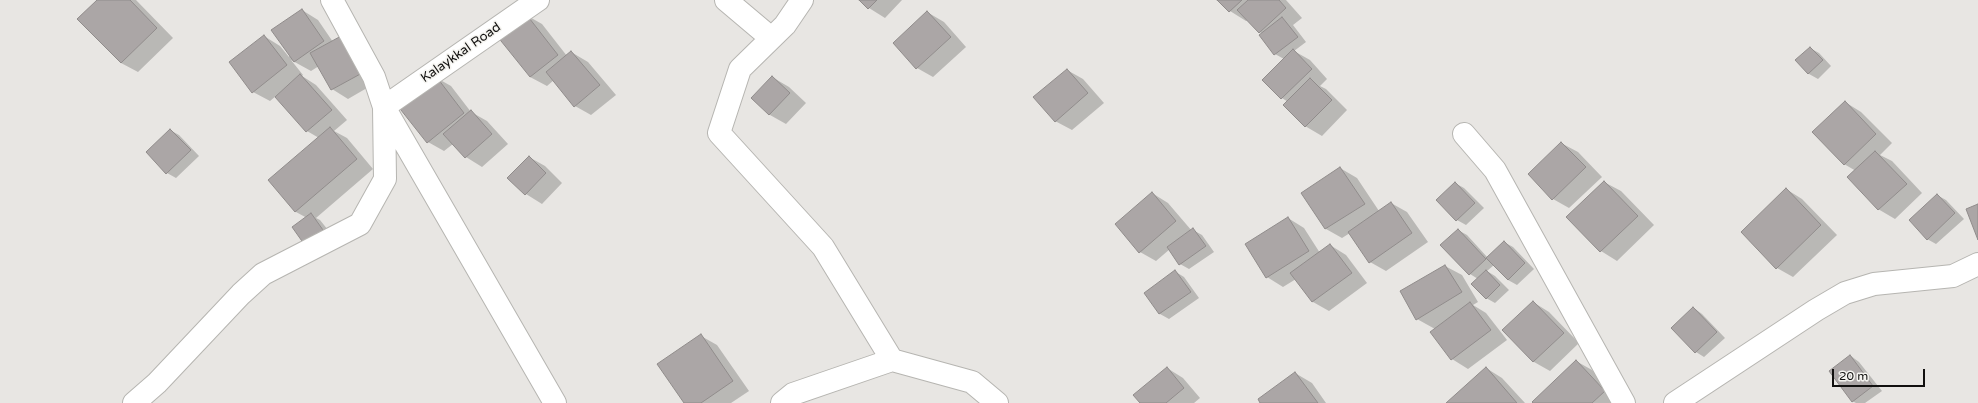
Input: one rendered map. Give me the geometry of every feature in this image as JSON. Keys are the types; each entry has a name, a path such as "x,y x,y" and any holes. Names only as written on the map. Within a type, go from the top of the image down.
{"street":[{"path":"332,0 374,77 384,106 555,403"},
{"name":"Kalaykkal Road","path":"384,106 538,0"},
{"path":"726,0 771,38"},
{"path":"802,0 785,25 740,69 719,133 823,247 892,360"},
{"path":"134,403 157,383 241,294 264,274 360,224 384,179 384,106"},
{"path":"1464,134 1495,170 1624,403"},
{"path":"1675,403 1816,310 1845,293 1874,284 1953,276 1978,264"},
{"path":"782,403 793,394 892,360 972,382 997,403"}],"building":[{"path":"97,0 130,0 157,28 121,63 77,19"},
{"path":"859,0 877,0 868,9"},
{"path":"1217,0 1242,0 1229,12"},
{"path":"1248,0 1279,0 1286,8 1259,33 1237,10"},
{"path":"302,9 324,41 294,62 271,30"},
{"path":"927,11 951,37 916,69 893,43"},
{"path":"526,14 558,55 530,77 497,36"},
{"path":"1282,17 1298,37 1274,55 1259,35"},
{"path":"264,35 287,65 252,93 229,62"},
{"path":"343,35 364,72 331,90 310,53"},
{"path":"1810,47 1823,60 1808,74 1795,60"},
{"path":"1293,49 1312,69 1281,99 1262,80"},
{"path":"571,51 600,85 574,107 546,72"},
{"path":"1067,69 1088,93 1055,122 1033,97"},
{"path":"300,74 332,110 306,132 275,97"},
{"path":"435,75 464,113 427,143 397,105"},
{"path":"772,76 790,93 769,115 751,98"},
{"path":"1310,78 1332,100 1305,127 1283,105"},
{"path":"1845,101 1876,134 1844,165 1812,132"},
{"path":"471,110 492,134 465,158 443,134"},
{"path":"330,127 357,159 295,212 268,180"},
{"path":"170,129 191,150 166,174 146,152"},
{"path":"1561,142 1586,167 1552,200 1528,174"},
{"path":"1875,151 1907,184 1878,210 1847,177"},
{"path":"529,156 546,173 525,195 507,178"},
{"path":"1340,167 1365,204 1325,229 1301,193"},
{"path":"1604,181 1638,216 1600,252 1566,217"},
{"path":"1455,182 1475,203 1456,221 1436,200"},
{"path":"1786,188 1821,225 1776,269 1741,232"},
{"path":"1152,192 1176,221 1139,253 1115,224"},
{"path":"1937,194 1955,213 1927,240 1909,220"},
{"path":"1391,202 1412,233 1369,263 1348,232"},
{"path":"1978,204 1978,240 1966,209"},
{"path":"311,213 323,230 304,244 292,227"},
{"path":"1288,217 1309,251 1266,278 1245,244"},
{"path":"1193,228 1206,246 1179,265 1167,247"},
{"path":"1458,229 1486,259 1469,275 1440,245"},
{"path":"1504,241 1525,263 1508,280 1486,258"},
{"path":"1330,244 1352,273 1312,302 1290,273"},
{"path":"1445,265 1462,292 1416,320 1400,291"},
{"path":"1175,270 1191,292 1159,314 1144,293"},
{"path":"1486,270 1500,285 1486,299 1471,284"},
{"path":"1533,301 1564,333 1533,362 1502,330"},
{"path":"1470,302 1491,330 1451,360 1430,332"},
{"path":"1693,307 1717,332 1695,353 1671,328"},
{"path":"701,334 733,381 701,403 684,403 657,364"},
{"path":"1850,355 1873,386 1852,402 1829,371"},
{"path":"1576,360 1605,391 1592,403 1532,402"},
{"path":"1167,367 1184,388 1166,403 1140,403 1133,395"},
{"path":"1486,367 1517,403 1446,403"},
{"path":"1295,372 1318,403 1260,403 1258,399"}]}
